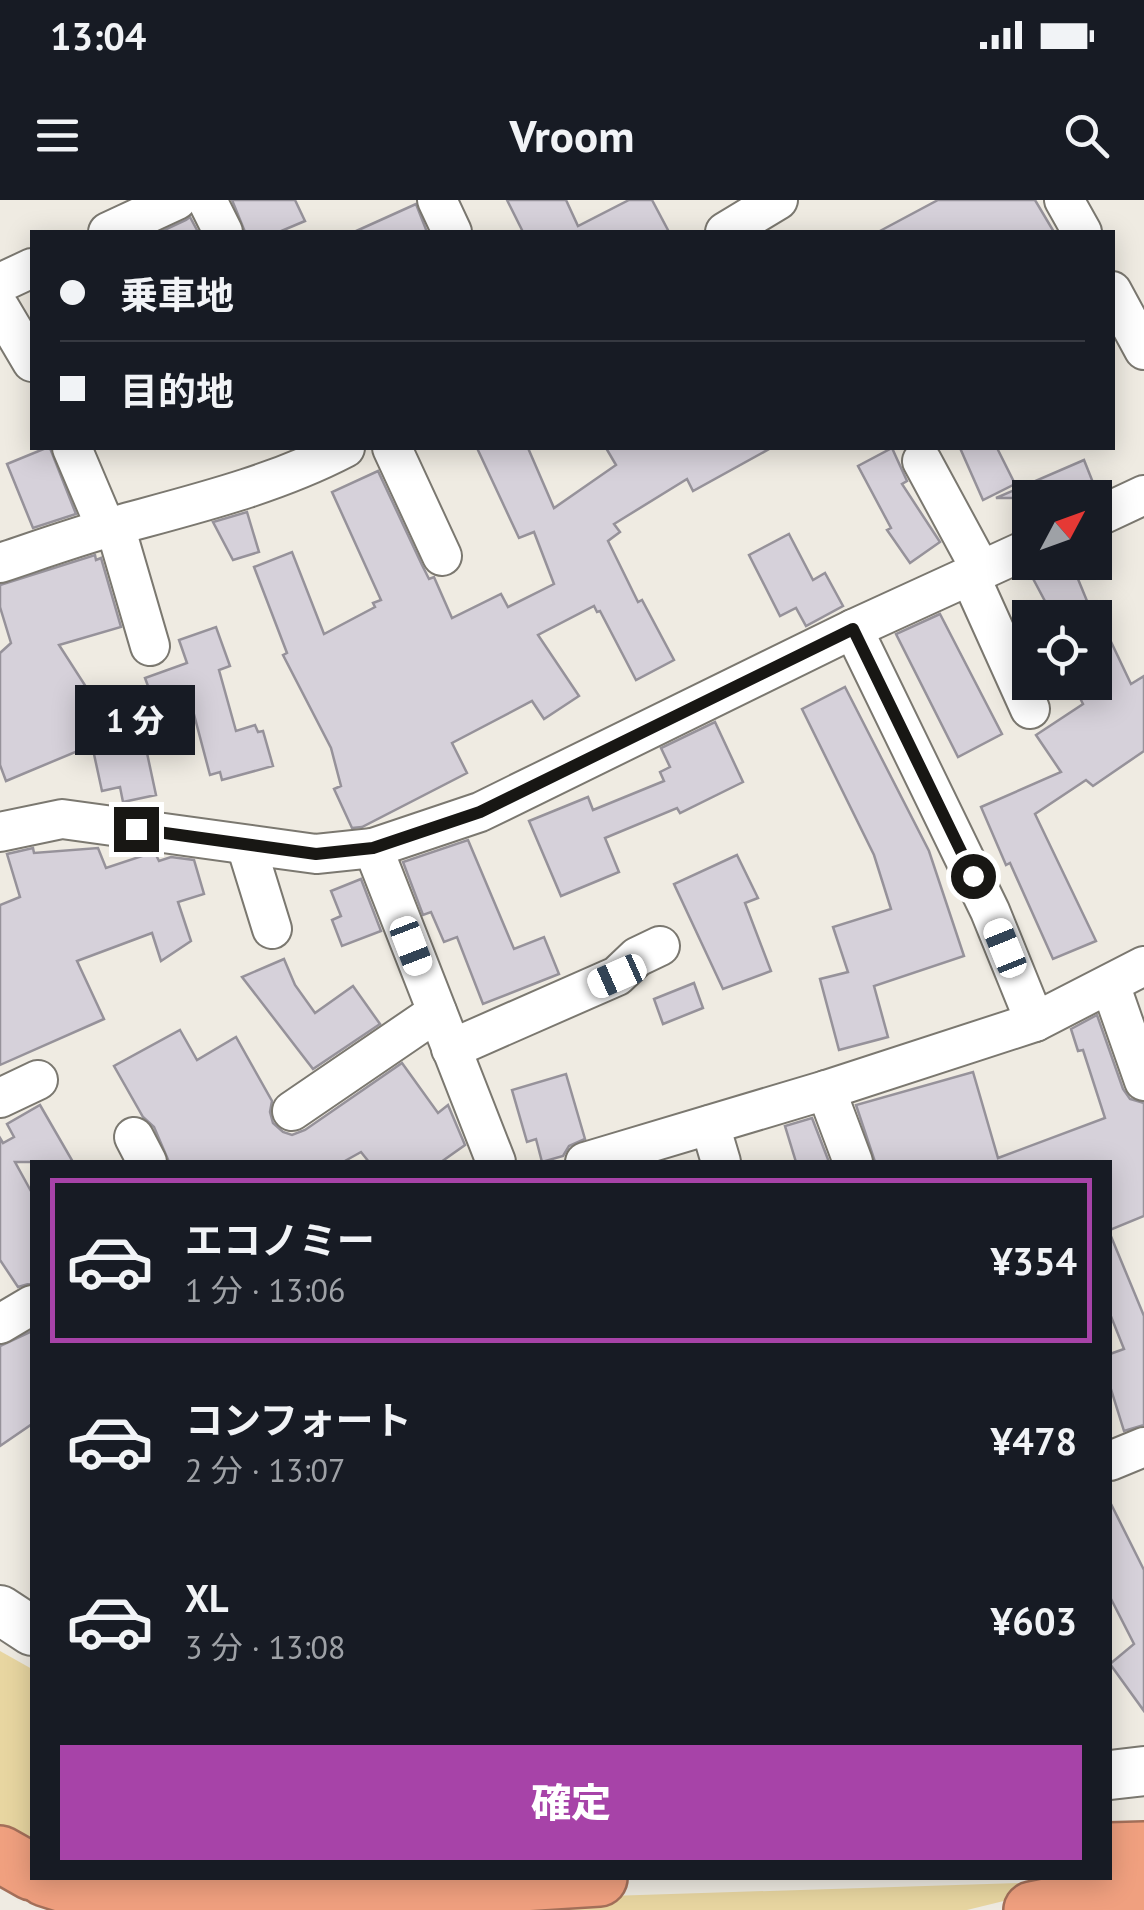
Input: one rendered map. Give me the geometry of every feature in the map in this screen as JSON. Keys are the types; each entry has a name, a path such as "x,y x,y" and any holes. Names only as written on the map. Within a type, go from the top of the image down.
{"highway":[{"path":"1112,1851 1144,1850"},
{"path":"0,1854 30,1871"},
{"path":"51,1880 124,1898 413,1890 568,1880"},
{"path":"1032,1910 1144,1887"},
{"path":"326,1910 413,1890"}],"street":[{"path":"112,230 177,200"},
{"path":"207,200 222,230"},
{"path":"437,200 451,230"},
{"path":"727,230 778,200"},
{"path":"1064,200 1081,230"},
{"path":"0,283 30,269"},
{"path":"1115,296 1144,350"},
{"path":"0,308 30,359"},
{"path":"73,450 110,527 150,646"},
{"path":"0,562 212,500 340,450"},
{"path":"393,450 442,556"},
{"path":"922,461 976,573 1030,708"},
{"path":"1112,510 1144,495"},
{"path":"0,832 62,819 316,854 373,848 480,812 853,629 1012,556"},
{"path":"853,629 990,911 1035,1022"},
{"path":"246,844 272,929"},
{"path":"373,848 490,1160"},
{"path":"451,1049 617,976 636,957 660,946"},
{"path":"592,1160 1035,1022 1144,966"},
{"path":"1110,984 1144,1082"},
{"path":"292,1111 437,1012"},
{"path":"0,1098 38,1080"},
{"path":"826,1090 851,1160"},
{"path":"710,1125 720,1160"},
{"path":"0,1324 30,1305"},
{"path":"1112,1459 1144,1446"},
{"path":"0,1610 30,1630"},
{"path":"1112,1775 1144,1772"}],"shaded area":[{"path":"0,1651 30,1668 30,1848 0,1824"},
{"path":"1085,1881 967,1910 514,1910 609,1896"}],"building":[{"path":"232,200 295,200 305,221 284,230 244,230"},
{"path":"507,200 566,200 578,226 629,200 652,200 668,230 522,230"},
{"path":"938,200 1035,200 1053,230 882,230"},
{"path":"416,204 426,230 358,230"},
{"path":"190,217 197,230 164,230"},
{"path":"51,450 76,514 33,528 7,464"},
{"path":"478,450 529,450 554,508 616,465 607,450 767,450 693,491 687,479 614,524 620,532 608,541 638,602 642,600 674,660 636,680 594,606 538,635 579,696 544,719 532,701 452,743 467,773 362,827 352,828 334,789 341,786 331,748 283,655 287,653 254,567 292,552 324,634 375,607 373,603 381,600 332,492 378,471 429,579 434,577 452,618 501,594 508,607 554,584 534,532 519,538"},
{"path":"893,450 907,481 902,484 940,542 910,563 887,530 891,528 858,466"},
{"path":"961,450 998,450 1012,486 983,500"},
{"path":"1084,460 1092,480 1038,480"},
{"path":"247,512 259,552 233,560 213,522"},
{"path":"789,534 813,580 825,573 843,606 806,626 796,608 780,616 749,555"},
{"path":"95,555 96,560 101,558 121,627 59,645 97,704 148,686 145,678 187,663 179,640 216,627 230,666 219,670 236,731 255,725 258,732 263,731 273,766 222,780 220,772 210,775 192,707 141,725 156,795 123,802 120,787 102,791 92,745 6,781 0,765 0,653 11,643 0,607 0,585"},
{"path":"1034,580 1078,580 1087,600 1044,600"},
{"path":"940,614 1002,734 958,757 896,634"},
{"path":"1112,644 1131,684 1144,676 1144,751 1093,786 1086,780 1035,814 1096,941 1053,959 981,807 1061,772 1036,735 1083,704 1081,700 1112,700"},
{"path":"845,687 929,851 964,956 874,986 888,1037 839,1050 820,979 848,972 833,927 891,909 874,855 802,709"},
{"path":"715,722 743,782 680,813 677,808 605,838 619,872 561,896 529,821 588,797 593,810 664,781 660,772 670,767 661,748"},
{"path":"468,840 514,949 544,937 559,974 483,1004 457,937 444,942 431,912 423,915 403,862"},
{"path":"33,848 34,853 98,848 106,868 148,854 156,855 159,861 171,857 194,860 204,894 178,902 191,941 161,961 152,933 77,961 104,1019 0,1065 0,905 20,897 7,854"},
{"path":"737,855 758,898 745,903 771,971 723,989 674,884"},
{"path":"361,879 381,931 342,946 332,920 341,916 331,891"},
{"path":"284,959 295,985 315,1013 353,986 380,1024 313,1069 242,977"},
{"path":"694,983 703,1008 663,1024 654,999"},
{"path":"1097,1015 1123,1089 1130,1099 1144,1103 1144,1216 1112,1229 1112,1160 874,1160 856,1105 973,1072 998,1158 1105,1118 1083,1050 1078,1051 1071,1029"},
{"path":"180,1030 197,1060 236,1037 272,1101 273,1123 292,1135 402,1063 438,1113 448,1105 465,1145 444,1160 367,1160 361,1152 347,1160 168,1160 154,1127 143,1117 114,1066"},
{"path":"566,1074 585,1139 569,1146 563,1156 541,1160 536,1139 527,1142 512,1090"},
{"path":"40,1105 72,1160 15,1162 30,1189 30,1284 18,1287 0,1260 0,1138 3,1143 14,1137 7,1124"},
{"path":"812,1118 828,1160 795,1160 785,1126"},
{"path":"1112,1239 1144,1316 1144,1425 1124,1431 1112,1392 1112,1353 1124,1349 1112,1319"},
{"path":"30,1332 30,1425 0,1446 0,1346"},
{"path":"1112,1506 1144,1570 1144,1711 1112,1667 1112,1662 1134,1644 1112,1601"}],"route":[{"path":"136,829 316,854 373,848 480,812 853,629 973,876"}]}
